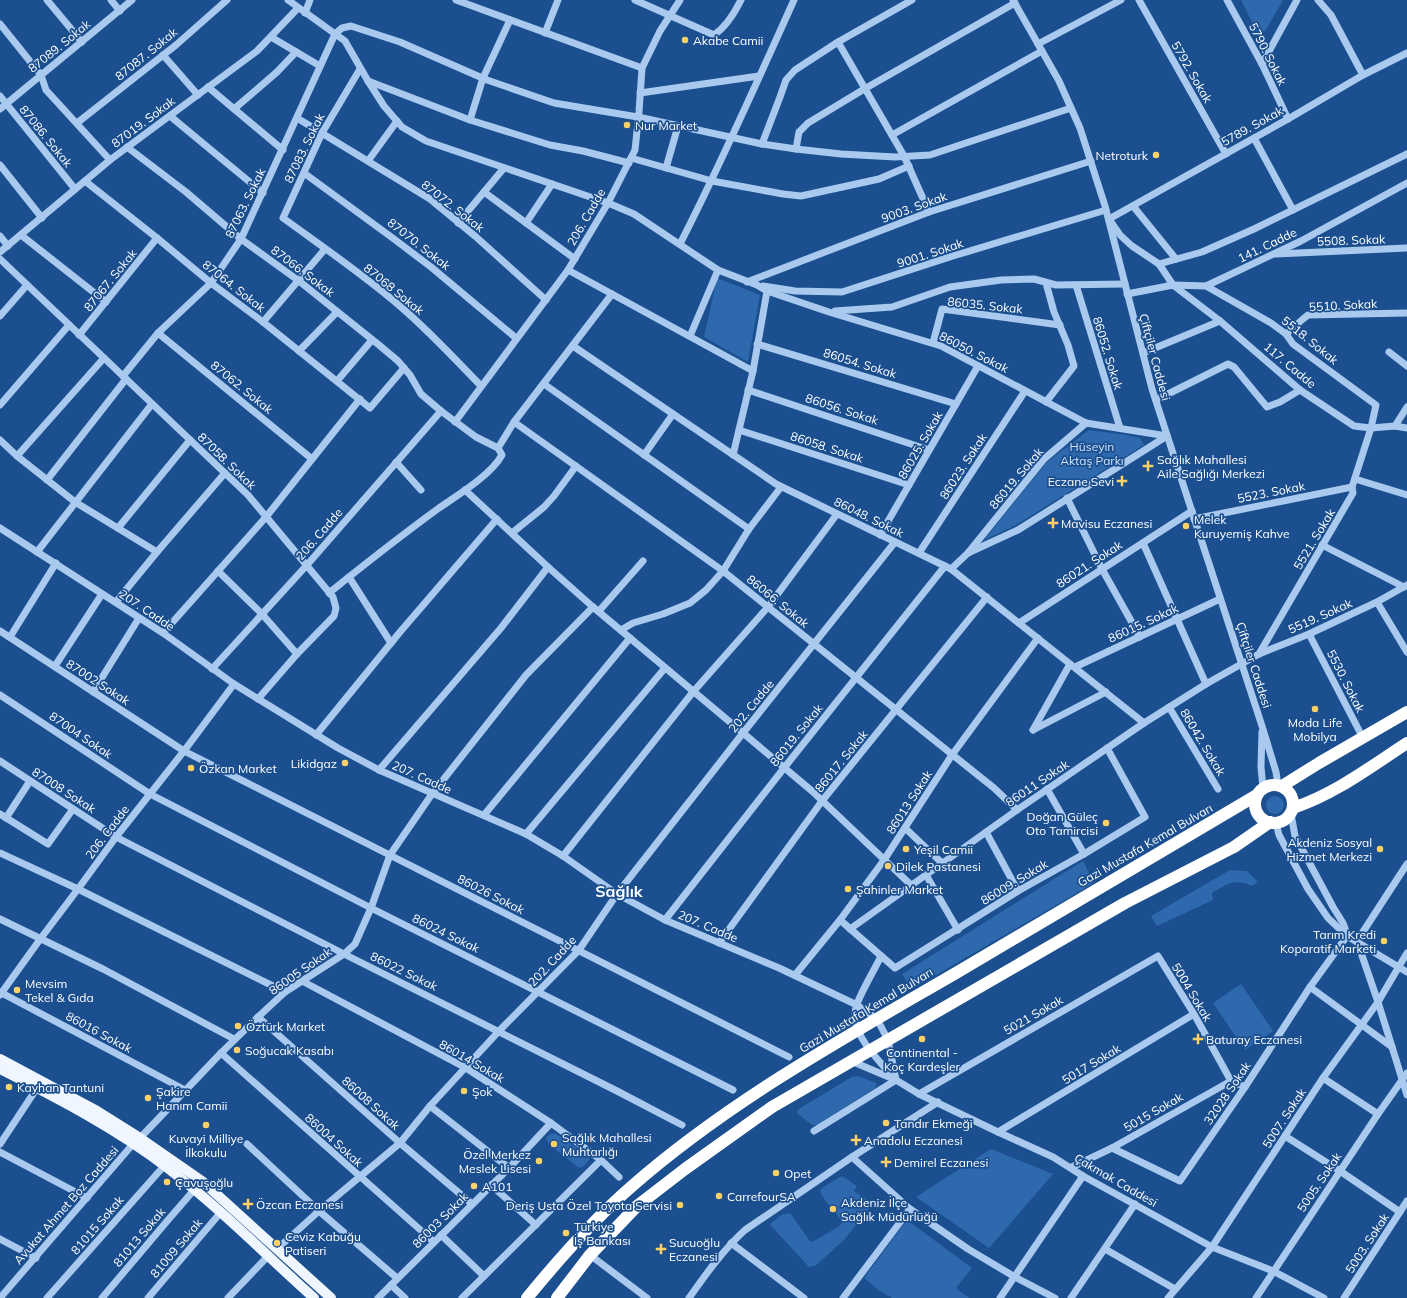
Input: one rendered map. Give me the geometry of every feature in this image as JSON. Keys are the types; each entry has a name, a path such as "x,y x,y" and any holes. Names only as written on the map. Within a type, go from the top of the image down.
{"highway":[{"path":"1273,822 1260,816 1257,812 1255,806 1260,792 1270,785 1280,785 1407,712"},
{"path":"557,1298 590,1255 636,1206 772,1107 1125,903 1234,847 1273,822 1287,818 1292,811 1335,790 1407,743"},
{"path":"1280,785 1286,789 1292,798 1292,811"},
{"name":"Gazi Mustafa Kemal Bulvarı","path":"527,1298 572,1246 619,1198 689,1139 779,1078 1260,792"}],"main road":[{"path":"0,1058 97,1110 137,1141 164,1166 221,1212 269,1255 311,1297"},
{"path":"0,1070 137,1141 202,1181 331,1298"}],"street":[{"path":"47,0 82,42"},
{"path":"111,0 120,11"},
{"name":"87089. Sokak","path":"0,109 132,0"},
{"name":"87087. Sokak","path":"77,123 163,55 227,0"},
{"path":"288,0 344,41 384,106 402,127 426,141 608,203 634,214 718,270 757,285"},
{"path":"305,13 310,0"},
{"path":"456,0 642,68"},
{"path":"545,33 558,0"},
{"path":"636,0 714,35 720,30 738,7 741,0"},
{"name":"206. Cadde","path":"455,422 568,270 608,203 630,161 634,150 642,68 660,31 672,15 680,0"},
{"path":"680,244 712,181 794,0"},
{"path":"762,144 786,80 795,70 838,42 912,0"},
{"path":"1038,44 1121,0"},
{"name":"5792. Sokak","path":"1139,0 1226,154"},
{"name":"5790. Sokak","path":"1227,0 1262,64 1288,119"},
{"path":"1262,64 1297,0"},
{"path":"1318,0 1331,15 1363,75"},
{"path":"796,150 799,132 808,123 1014,1"},
{"name":"Çiftçiler Caddesi","path":"1014,1 1059,81 1080,128 1109,219 1127,294 1156,400 1280,785"},
{"name":"87019. Sokak","path":"0,252 110,160 257,51 298,8"},
{"path":"470,120 483,78 510,20"},
{"path":"0,24 41,75 46,90 110,160"},
{"path":"335,34 342,28 351,26 400,42 483,78 554,103 638,117 796,150 841,154 904,156 930,155 1071,108"},
{"name":"87063. Sokak","path":"47,480 158,333 211,283 241,239 335,34"},
{"path":"270,37 320,66"},
{"path":"838,42 904,156 929,212"},
{"path":"892,135 1042,51"},
{"path":"234,109 277,72 296,52"},
{"name":"5789. Sokak","path":"1109,219 1288,119 1363,75 1407,53"},
{"path":"163,55 198,95"},
{"name":"87083. Sokak","path":"283,218 322,133 360,69"},
{"path":"640,93 759,76"},
{"path":"368,81 470,120 550,145 666,168 712,181 783,194 801,196 879,179 909,166"},
{"path":"208,87 283,150"},
{"name":"87086. Sokak","path":"0,96 75,190"},
{"path":"170,116 262,193"},
{"name":"87072. Sokak","path":"297,118 430,199 546,300"},
{"path":"368,161 397,121"},
{"path":"666,168 678,126"},
{"path":"1254,138 1293,210"},
{"name":"87066. Sokak","path":"127,147 186,192 241,239 299,281 398,361 421,394 440,411 476,437 498,448"},
{"name":"141. Cadde","path":"1159,264 1208,249 1254,229 1407,154"},
{"name":"9003. Sokak","path":"747,282 929,212 1091,161"},
{"path":"0,165 42,218"},
{"path":"458,222 504,168"},
{"name":"87070. Sokak","path":"304,173 431,266 516,338"},
{"name":"87064. Sokak","path":"85,181 211,283 263,322 370,408 404,368"},
{"name":"141. Cadde","path":"1127,294 1173,285 1206,286 1301,241 1407,183"},
{"path":"526,223 552,184"},
{"path":"484,192 575,258"},
{"path":"1133,206 1176,259"},
{"name":"9001. Sokak","path":"757,285 795,291 842,292 953,256 1106,210"},
{"name":"87068 Sokak","path":"283,218 400,306 481,386"},
{"path":"1109,219 1120,235 1132,246 1159,264"},
{"path":"21,235 106,302"},
{"path":"0,236 8,246"},
{"name":"87067. Sokak","path":"80,335 157,238"},
{"name":"5508. Sokak","path":"1272,254 1407,248"},
{"path":"263,322 325,249"},
{"name":"87058. Sokak","path":"0,259 248,495 333,597 336,608 334,616 297,654 258,699"},
{"name":"117. Cadde","path":"1159,264 1173,285 1220,321 1300,390 1354,426 1371,428 1396,426 1407,428"},
{"path":"568,270 753,371"},
{"path":"690,336 718,270"},
{"path":"829,312 892,307 950,286 1001,280 1034,279 1056,285 1125,284"},
{"path":"1046,283 1054,312 1068,345 1074,366 1046,402"},
{"path":"0,316 27,285"},
{"name":"86050. Sokak","path":"757,285 767,291 829,312 941,346 1086,423 1167,436"},
{"name":"86052. Sokak","path":"1076,285 1120,428"},
{"name":"5518. Sokak","path":"1206,286 1271,323 1286,334 1293,344 1376,405 1371,428"},
{"path":"732,455 753,371 767,291"},
{"path":"329,592 438,509 466,490 498,463 502,455 498,448 514,422 612,294"},
{"name":"86035. Sokak","path":"933,343 942,309 1060,324"},
{"path":"299,351 337,312"},
{"name":"5510. Sokak","path":"1286,334 1308,315 1407,313"},
{"path":"1143,353 1220,321"},
{"path":"0,404 69,325"},
{"name":"87062. Sokak","path":"158,333 312,459"},
{"path":"337,381 372,340"},
{"name":"86054. Sokak","path":"757,344 956,404"},
{"name":"86048. Sokak","path":"573,346 732,455 782,487 948,567 1144,723"},
{"path":"1389,352 1407,366"},
{"path":"17,456 104,358"},
{"path":"1156,400 1228,364 1234,367 1267,407 1280,402 1300,390"},
{"name":"86025. Sokak","path":"880,535 978,366"},
{"path":"544,384 749,529"},
{"name":"86056. Sokak","path":"748,390 929,450"},
{"name":"86023. Sokak","path":"919,553 1025,391"},
{"path":"163,633 266,517 360,399"},
{"path":"37,552 152,404"},
{"path":"1396,426 1407,407"},
{"name":"206. Cadde","path":"212,669 307,565 440,411"},
{"path":"644,455 673,414"},
{"name":"86066. Sokak","path":"514,422 723,571 994,788 1017,810"},
{"name":"86019. Sokak","path":"968,553 1044,459 1086,423"},
{"name":"5521. Sokak","path":"1259,654 1353,494 1352,487 1354,479 1371,428"},
{"name":"86058. Sokak","path":"738,430 909,486"},
{"name":"86019. Sokak","path":"665,920 856,678 948,567 968,553 1018,530 1167,436"},
{"path":"0,440 17,456 75,502 157,552"},
{"path":"118,528 190,440"},
{"path":"396,462 421,490"},
{"path":"512,534 544,508 576,466"},
{"path":"116,602 225,473"},
{"path":"1354,479 1407,495"},
{"path":"621,630 633,623 663,614 690,603 706,590 723,571 749,529 782,487"},
{"name":"5523. Sokak","path":"1194,519 1352,487"},
{"path":"466,490 548,567 596,609 822,801 911,885"},
{"path":"1068,498 1102,569 1140,637"},
{"name":"86021. Sokak","path":"1019,623 1192,511"},
{"path":"563,856 693,692 768,607 837,514"},
{"path":"316,735 391,643 497,520"},
{"name":"207. Cadde","path":"0,529 116,602 163,633 234,684 316,735 379,770 526,834 563,856 617,894 665,920 795,975 857,1004 877,1019"},
{"name":"202. Cadde","path":"278,1249 319,1211 400,1143 430,1106 499,1031 579,950 617,894 895,542"},
{"path":"1143,543 1206,684"},
{"path":"1322,545 1405,586"},
{"name":"86005 Sokak","path":"137,1141 234,1039 258,1016 285,992 344,954 355,944 371,908 390,855 432,794 526,675 596,609 643,561"},
{"path":"10,637 56,564"},
{"path":"379,770 501,628 548,567"},
{"path":"218,571 262,614 297,654"},
{"path":"349,577 391,643"},
{"name":"5519. Sokak","path":"1241,663 1259,654 1309,634 1377,602 1405,586"},
{"path":"55,666 102,594"},
{"name":"86017. Sokak","path":"719,943 822,801 987,597"},
{"name":"86015. Sokak","path":"1072,666 1140,637 1220,599"},
{"path":"1377,602 1407,652"},
{"path":"93,692 139,618"},
{"name":"87002 Sokak","path":"0,631 184,751"},
{"name":"5530. Sokak","path":"1309,634 1363,738"},
{"path":"484,815 630,638"},
{"name":"86013 Sokak","path":"795,975 840,920 884,860 952,755 1038,638"},
{"name":"86011 Sokak","path":"850,929 1107,748 1169,707 1241,663"},
{"path":"1072,666 1033,730 1106,692"},
{"path":"526,834 665,668"},
{"name":"206. Cadde","path":"1,993 40,938 116,837 184,751 234,684"},
{"name":"87004 Sokak","path":"0,695 150,794"},
{"name":"86042. Sokak","path":"1169,707 1218,789"},
{"path":"1260,792 1262,726"},
{"name":"86009. Sokak","path":"881,956 894,968 958,930 1018,891 1084,854 1145,816 1107,748"},
{"name":"86026 Sokak","path":"184,751 789,1057"},
{"name":"87008 Sokak","path":"0,761 116,837"},
{"path":"30,781 3,816 48,844 73,809"},
{"path":"1047,789 1084,854"},
{"name":"86024 Sokak","path":"150,794 371,908 539,991 732,1090"},
{"path":"1292,811 1295,836 1343,923 1347,936"},
{"path":"1273,822 1308,889 1328,918 1347,936 1407,972"},
{"path":"905,828 942,863"},
{"path":"986,832 1018,891"},
{"name":"86022 Sokak","path":"116,837 682,1125"},
{"path":"0,853 78,889 285,992"},
{"path":"1357,941 1407,864"},
{"path":"926,875 958,930"},
{"path":"0,919 103,969 234,1039"},
{"path":"840,920 881,956 857,1004 856,1018 858,1031 870,1050 896,1080"},
{"name":"32028 Sokak","path":"1112,1148 1180,1181 1245,1087 1310,987 1347,936"},
{"path":"1357,941 1407,1095"},
{"name":"5007. Sokak","path":"1168,1298 1212,1247 1323,1078 1378,1002 1407,954"},
{"name":"5004 Sokak","path":"1158,956 1194,1014 1231,1081"},
{"name":"5021 Sokak","path":"919,1094 1158,956"},
{"name":"86014 Sokak","path":"302,981 466,1068 551,1123 602,1160 619,1177"},
{"path":"1310,987 1392,1048"},
{"name":"86016 Sokak","path":"1,993 185,1090"},
{"name":"5017 Sokak","path":"998,1132 1194,1014"},
{"name":"86008 Sokak","path":"258,1016 400,1143 472,1204"},
{"path":"877,1019 888,1040 896,1080"},
{"name":"86004 Sokak","path":"221,1053 360,1178 434,1242"},
{"path":"851,1061 896,1080"},
{"name":"5005. Sokak","path":"1256,1298 1378,1114 1407,1073"},
{"path":"1323,1078 1378,1114"},
{"path":"814,1132 896,1080"},
{"name":"Çakmak Caddesi","path":"896,1080 919,1094 1072,1167 1083,1176 1212,1247 1273,1271 1324,1298"},
{"path":"1231,1081 1245,1087"},
{"name":"5015 Sokak","path":"1072,1167 1112,1148 1231,1081"},
{"path":"0,1144 37,1088"},
{"path":"689,1298 731,1242 745,1230 852,1157 938,1102"},
{"path":"430,1106 509,1168"},
{"name":"86003 Sokak","path":"378,1298 509,1168 551,1123"},
{"path":"1285,1136 1400,1212"},
{"name":"Avukat Ahmet Boz Caddesi","path":"0,1298 137,1141"},
{"path":"247,1144 319,1211 397,1278"},
{"path":"0,1152 87,1198"},
{"path":"852,1157 910,1209 968,1249 1015,1277 1056,1298"},
{"path":"462,1298 602,1160"},
{"name":"81015 Sokak","path":"47,1298 164,1166"},
{"path":"1000,1298 1083,1176"},
{"path":"491,1185 536,1225"},
{"name":"81013 Sokak","path":"102,1298 194,1190"},
{"name":"5003. Sokak","path":"1344,1298 1407,1201"},
{"path":"1071,1298 1135,1204"},
{"path":"843,1298 910,1209"},
{"name":"81009 Sokak","path":"148,1298 221,1212"},
{"path":"441,1235 484,1276"},
{"path":"0,1239 36,1258"},
{"path":"731,1242 804,1298"},
{"path":"1105,1249 1175,1289"},
{"path":"228,1298 269,1255"},
{"path":"590,1255 647,1298"},
{"path":"391,1284 405,1298"}],"green space":[{"path":"1241,0 1283,0 1266,30 1258,34"},
{"path":"717,278 760,295 748,362 704,337"},
{"name":"Hüseyin Aktaş Parkı","path":"1089,430 1140,438 1144,445 1016,525 984,540 1047,462"},
{"path":"1275,796 1281,799 1284,805 1281,811 1275,814 1269,811 1266,805 1269,799"},
{"path":"1083,861 1094,883 912,989 902,974"},
{"path":"1230,870 1247,871 1258,882 1252,886 1241,882 1231,883 1212,893 1213,900 1157,926 1151,916"},
{"path":"1241,984 1273,1031 1245,1050 1213,1003"},
{"path":"858,1076 877,1084 875,1088 817,1125 812,1125 798,1114 797,1111 800,1108 852,1077"},
{"path":"555,1133 586,1154 590,1159 583,1167 579,1168 549,1144 546,1138 550,1134"},
{"path":"991,1149 1053,1174 989,1248 916,1197"},
{"path":"842,1176 857,1186 854,1191 873,1204 844,1240 815,1266 809,1267 770,1224 783,1214 790,1213 812,1242 840,1226 842,1221 822,1196 820,1191 823,1187"},
{"path":"907,1220 972,1268 956,1288 969,1298 892,1298 880,1291 864,1278"}],"place":[{"name":"Akabe Camii","path":"685,40"},
{"name":"Nur Market","path":"627,125"},
{"name":"Netroturk","path":"1156,155"},
{"name":"Sağlık Mahallesi Aile Sağlığı Merkezi","path":"1148,466"},
{"name":"Eczane Sevi","path":"1122,481"},
{"name":"Mavisu Eczanesi","path":"1053,523"},
{"name":"Melek Kuruyemiş Kahve","path":"1186,526"},
{"name":"Moda Life Mobilya","path":"1315,709"},
{"name":"Likidgaz","path":"345,763"},
{"name":"Özkan Market","path":"191,768"},
{"name":"Doğan Güleç Oto Tamircisi","path":"1106,823"},
{"name":"Yeşil Camii","path":"906,849"},
{"name":"Akdeniz Sosyal Hizmet Merkezi","path":"1380,849"},
{"name":"Dilek Pastanesi","path":"888,866"},
{"name":"Şahinler Market","path":"848,889"},
{"name":"Tarım Kredi Koparatif Marketi","path":"1384,941"},
{"name":"Mevsim Tekel & Gıda","path":"17,990"},
{"name":"Öztürk Market","path":"238,1026"},
{"name":"Continental - Koç Kardeşler","path":"922,1039"},
{"name":"Baturay Eczanesi","path":"1198,1039"},
{"name":"Soğucak Kasabı","path":"237,1050"},
{"name":"Kayhan Tantuni","path":"9,1087"},
{"name":"Şok","path":"464,1091"},
{"name":"Şakire Hanım Camii","path":"148,1098"},
{"name":"Tandır Ekmeği","path":"886,1123"},
{"name":"Kuvayi Milliye İlkokulu","path":"206,1125"},
{"name":"Anadolu Eczanesi","path":"856,1140"},
{"name":"Sağlık Mahallesi Muhtarlığı","path":"554,1144"},
{"name":"Özel Merkez Meslek Lisesi","path":"539,1161"},
{"name":"Demirel Eczanesi","path":"886,1162"},
{"name":"Opet","path":"776,1173"},
{"name":"Çavuşoğlu","path":"167,1182"},
{"name":"A101","path":"474,1186"},
{"name":"CarrefourSA","path":"719,1196"},
{"name":"Özcan Eczanesi","path":"248,1204"},
{"name":"Deriş Usta Özel Toyota Servisi","path":"680,1205"},
{"name":"Akdeniz İlçe Sağlık Müdürlüğü","path":"833,1209"},
{"name":"Türkiye İş Bankası","path":"566,1233"},
{"name":"Ceviz Kabuğu Patiseri","path":"277,1243"},
{"name":"Sucuoğlu Eczanesi","path":"661,1249"}],"district":[{"name":"Sağlık","path":"619,891"}]}
